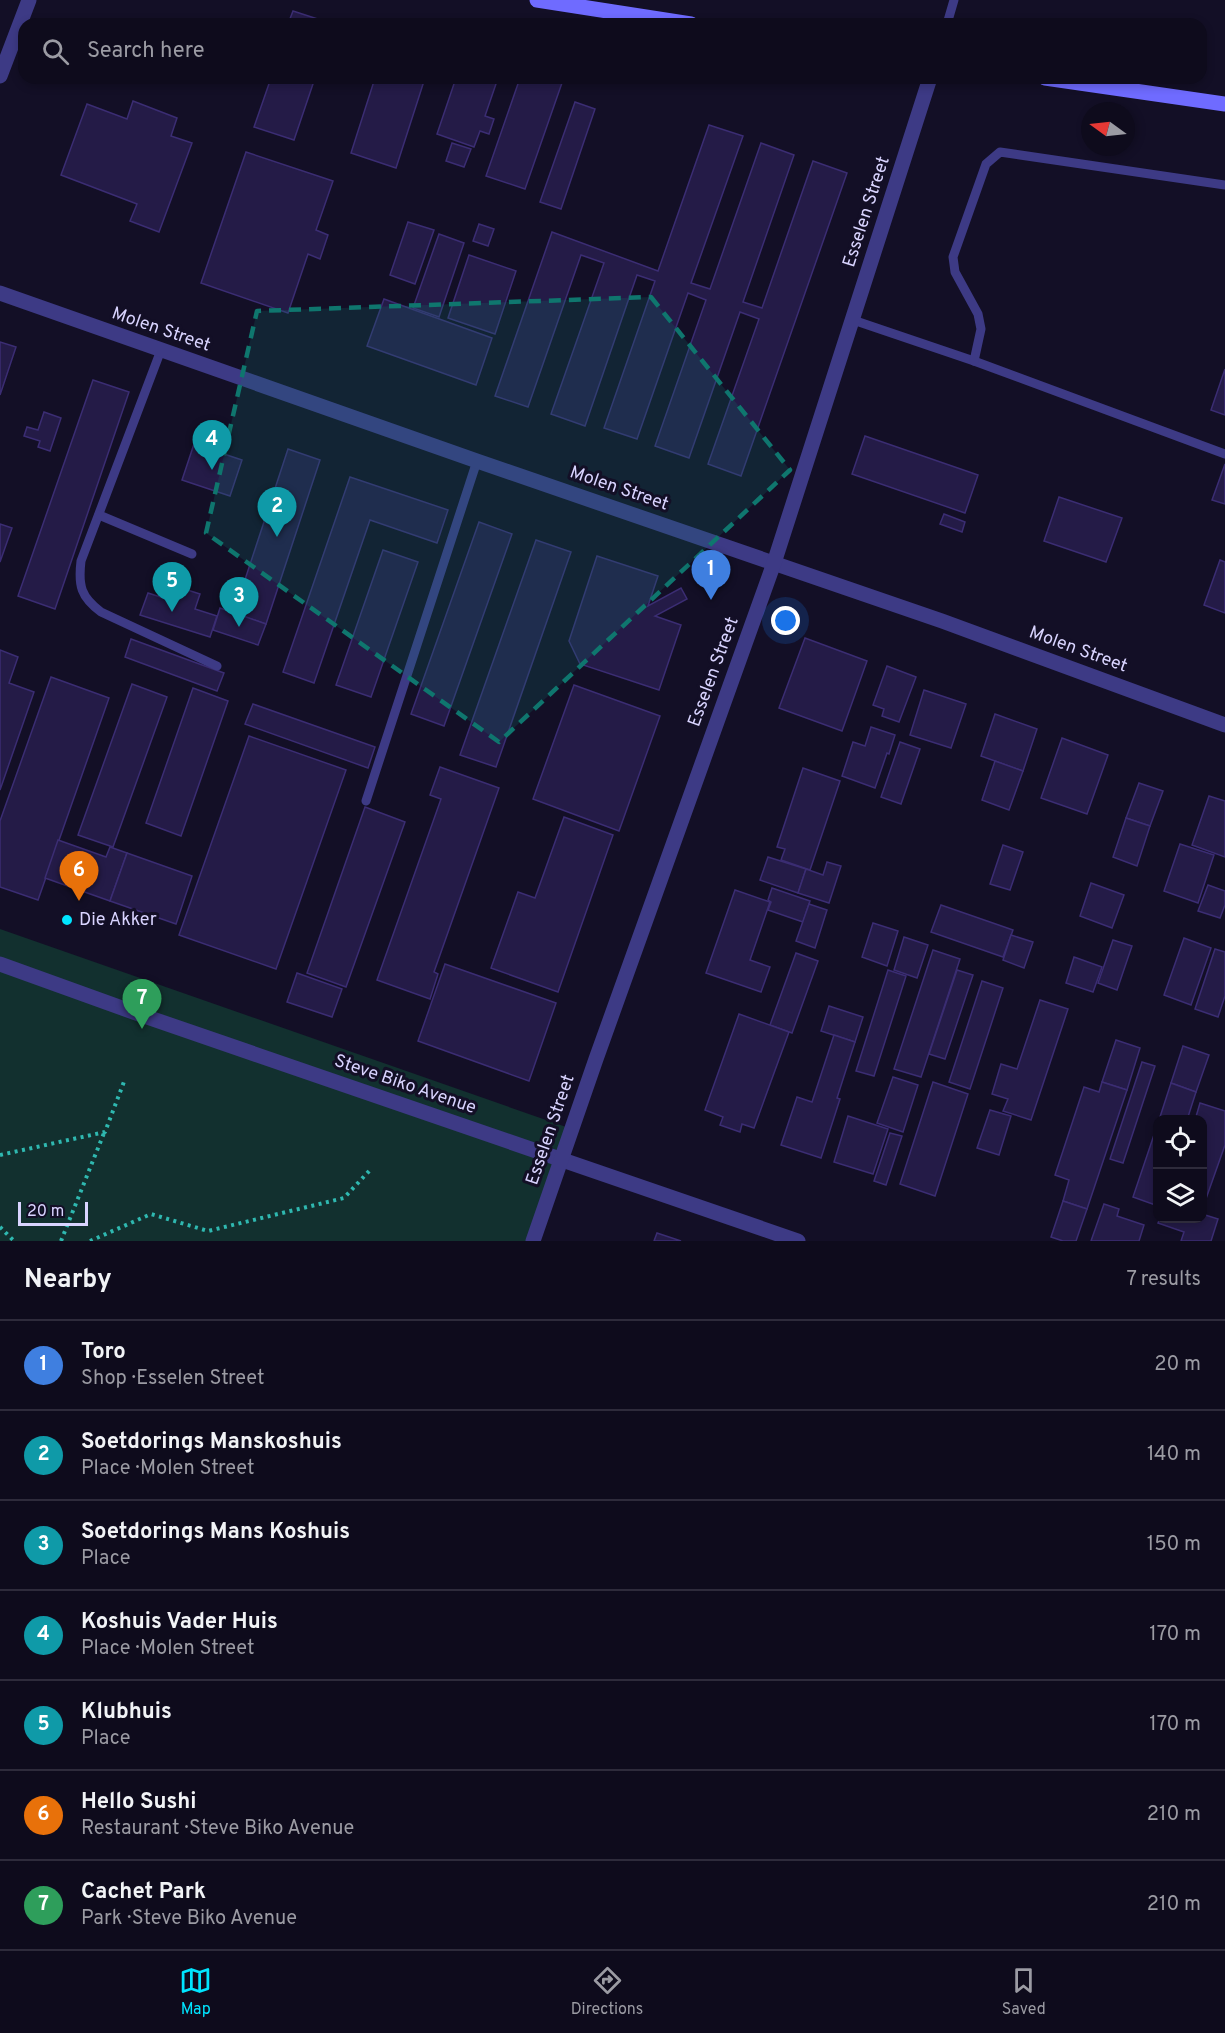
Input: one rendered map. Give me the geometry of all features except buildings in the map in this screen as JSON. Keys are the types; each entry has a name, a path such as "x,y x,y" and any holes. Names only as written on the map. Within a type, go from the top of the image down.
{"main road":[{"path":"537,0 652,18"},
{"path":"1087,84 1225,104"}],"street":[{"path":"21,18 28,0"},
{"path":"0,76 18,27"},
{"name":"Esselen Street","path":"533,1241 774,563 928,84"},
{"name":"Molen Street","path":"0,293 161,351 953,625 1225,725"},
{"name":"Steve Biko Avenue","path":"0,964 158,1021 798,1241"}],"lane":[{"path":"949,18 954,0"},
{"path":"974,361 981,328 978,314 956,272 953,257 986,164 1000,152 1225,185"},
{"path":"853,320 974,361 1225,454"},
{"path":"161,351 81,561 79,574 81,589 88,603 101,612 217,666"},
{"path":"366,801 477,461"},
{"path":"99,515 192,554"}],"path":[{"path":"61,1241 125,1079"},
{"path":"0,1155 105,1132"},
{"path":"90,1241 151,1214 208,1231 344,1198 371,1169"},
{"path":"0,1227 14,1241"}],"highlighted area":[{"path":"651,297 790,470 499,742 206,533 257,311"}],"green space":[{"path":"0,929 569,1128 530,1241 0,1241"}],"place":[{"name":"Koshuis Vader Huis","path":"212,470"},
{"name":"Soetdorings Manskoshuis","path":"277,537"},
{"name":"Toro","path":"711,600"},
{"name":"Klubhuis","path":"172,612"},
{"name":"Soetdorings Mans Koshuis","path":"239,627"},
{"name":"Hello Sushi","path":"79,901"},
{"name":"Die Akker","path":"67,920"},
{"name":"Cachet Park","path":"142,1029"}]}
